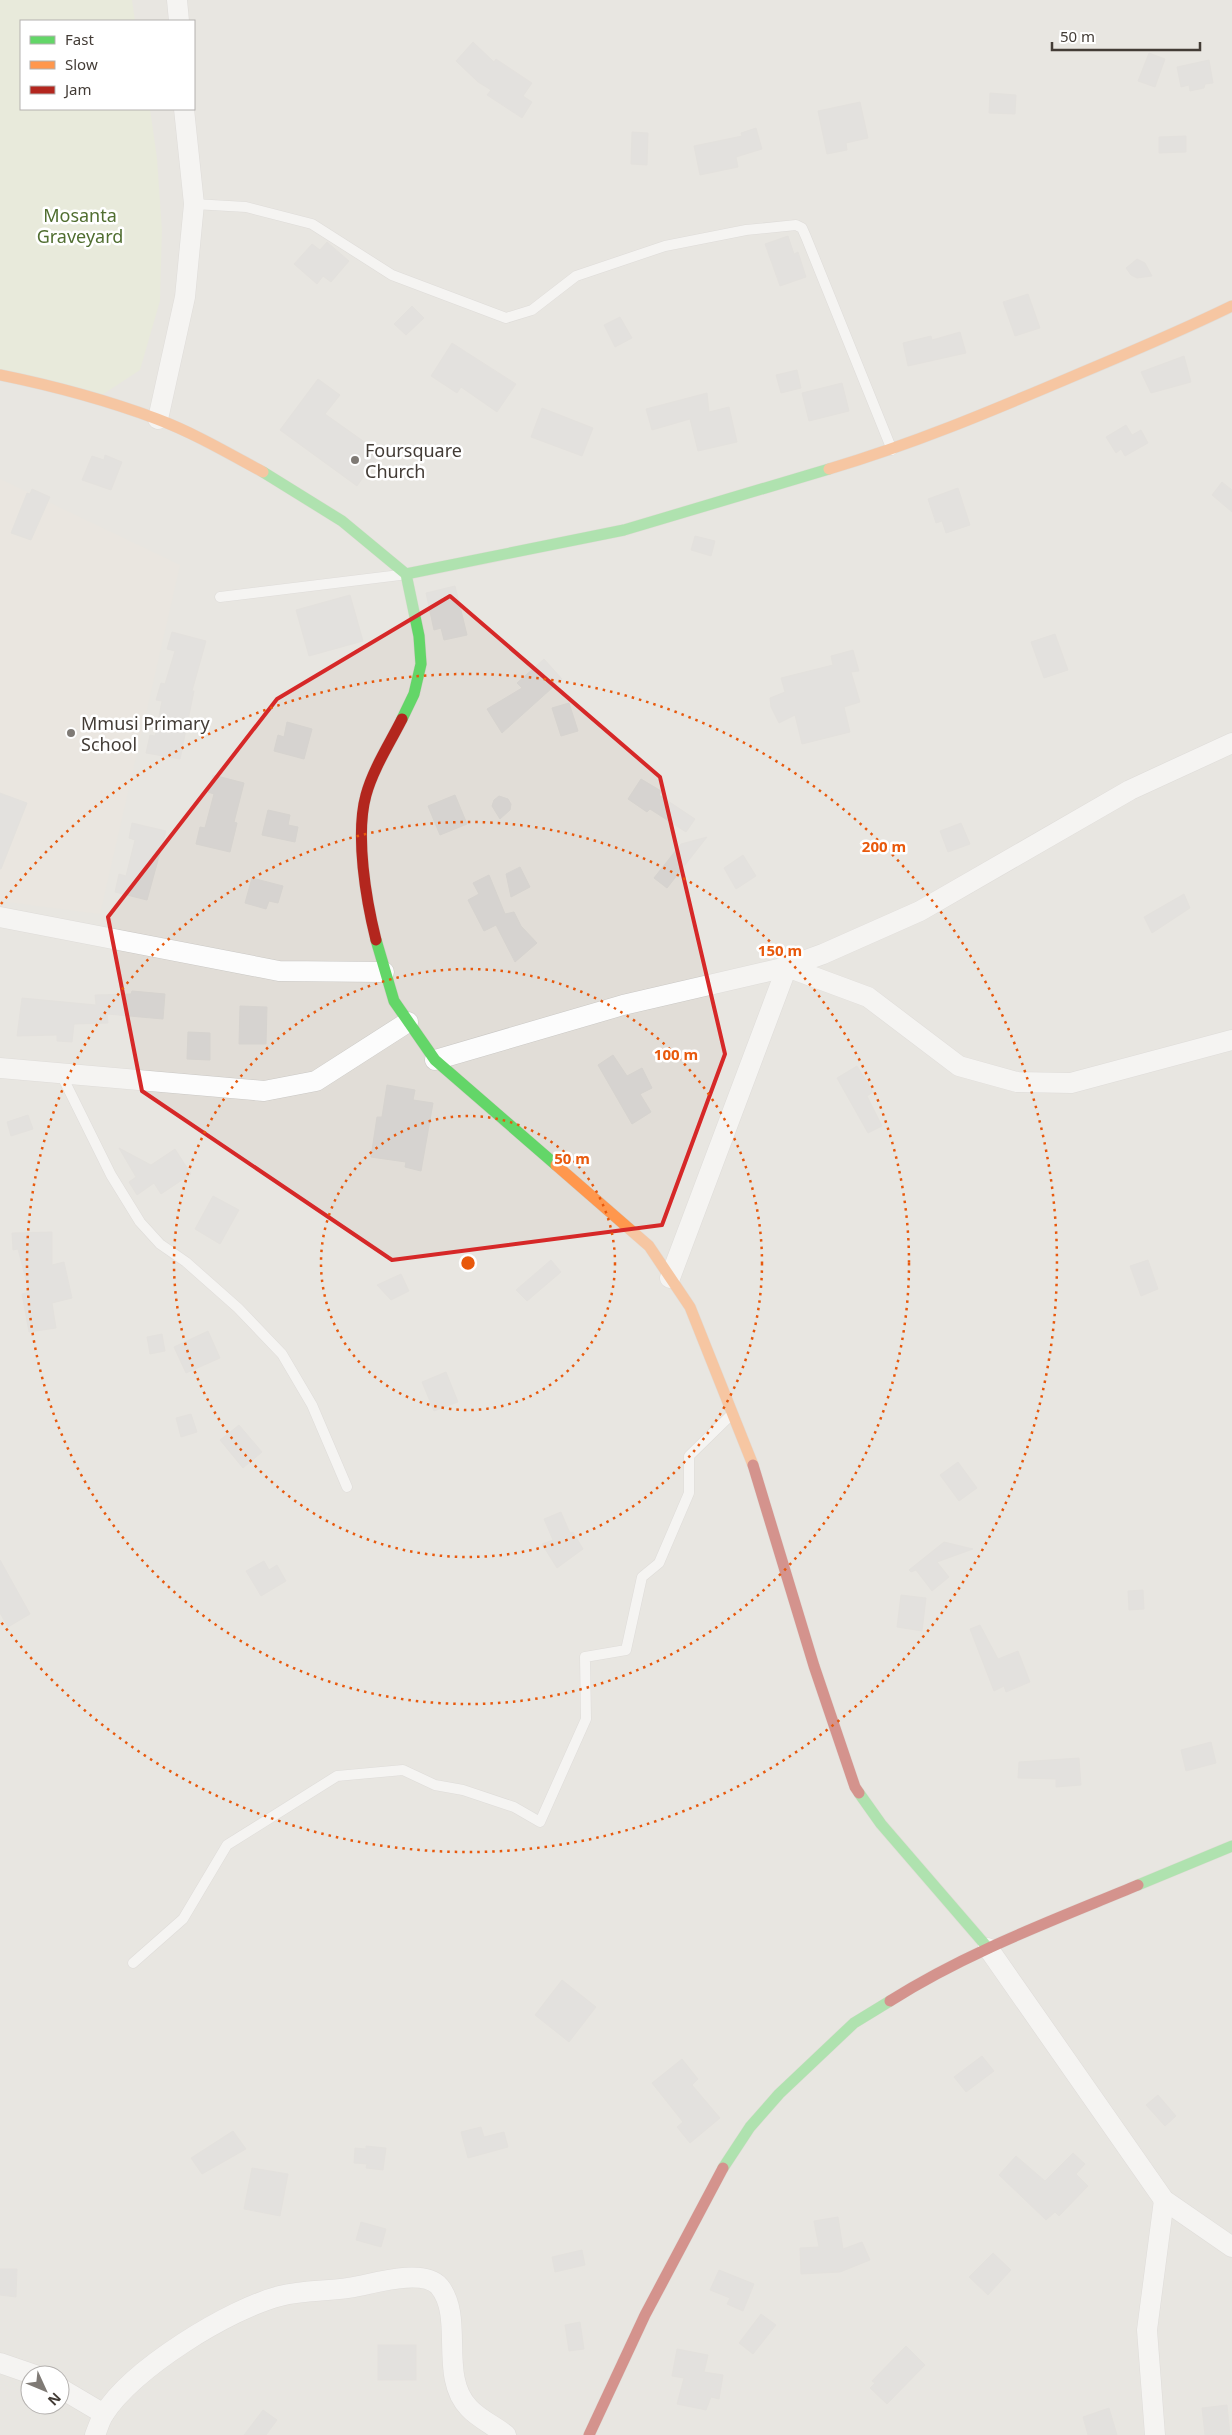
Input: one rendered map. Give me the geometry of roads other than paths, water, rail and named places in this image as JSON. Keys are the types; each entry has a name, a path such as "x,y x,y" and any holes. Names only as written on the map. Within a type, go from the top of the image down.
{"street":[{"path":"177,0 179,20"},
{"path":"158,419 185,297 194,204 184,110"},
{"path":"406,574 624,530 892,450 950,429 1189,327 1232,306"},
{"path":"0,375 70,390 158,419 199,437 290,487 342,521 406,574 418,636 421,664 414,694 366,794 361,820 368,906 384,972 394,1001 435,1060 649,1246 690,1307 749,1451 814,1666 855,1786 881,1824 988,1948 1164,2200 1232,2247"},
{"path":"435,1060 623,1005 787,966 823,954 920,911 1130,790 1232,743"},
{"path":"0,917 279,971 384,972"},
{"path":"787,966 868,997 959,1066 1017,1082 1072,1083 1232,1040"},
{"path":"670,1278 787,966"},
{"path":"0,1068 264,1092 316,1081 408,1022"},
{"path":"589,2435 645,2315 726,2163 750,2127 779,2094 854,2023 922,1980 988,1948 1232,1846"},
{"path":"1155,2435 1147,2330 1164,2200"},
{"path":"96,2435 104,2414 133,2381 218,2321 280,2296 356,2287 400,2278 426,2279 438,2285 444,2296 452,2325 452,2368 462,2398 470,2409 506,2435"},
{"path":"0,2363 20,2370"},
{"path":"70,2394 104,2414"}],"lane":[{"path":"194,204 246,208 312,224 392,275 506,318 532,310 576,276 665,246 746,230 796,225 802,228 806,237 892,450"},
{"path":"220,597 406,574"},
{"path":"61,1074 111,1175 140,1222 160,1244 186,1262 238,1308 282,1354 312,1405 347,1487"},
{"path":"133,1963 183,1918 227,1845 337,1776 403,1770 435,1785 463,1790 514,1808 540,1822 586,1719 585,1657 626,1650 642,1577 659,1563 689,1493 689,1456 734,1413"}],"place":[{"name":"Foursquare Church","path":"355,460"},
{"name":"Mmusi Primary School","path":"71,733"}],"park label":[{"name":"Mosanta Graveyard","path":"80,225"}]}
